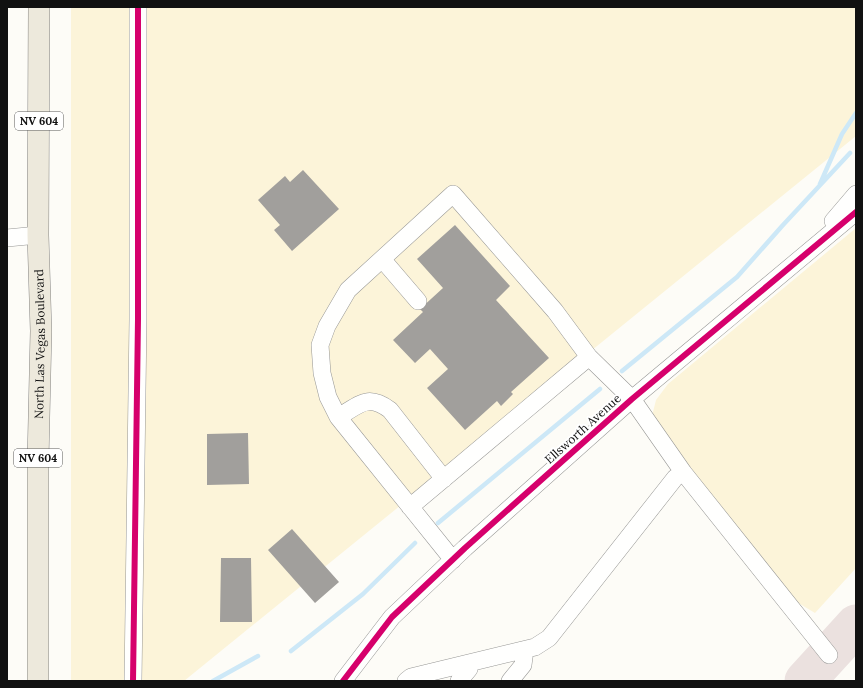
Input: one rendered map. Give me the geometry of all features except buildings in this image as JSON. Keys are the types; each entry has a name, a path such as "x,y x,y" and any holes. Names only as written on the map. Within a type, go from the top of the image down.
{"main road":[{"name":"North Las Vegas Boulevard","path":"38,681 38,462 41,331 38,235 39,7"}],"street":[{"path":"133,681 138,319 138,7"},
{"path":"453,560 338,417 328,397 322,373 320,345 328,326 348,290 454,194 555,311 589,357 632,399 683,472 829,655"},
{"path":"802,257 856,194"},
{"name":"Ellsworth Avenue","path":"343,681 392,617 453,560 632,399 856,212"},
{"path":"7,238 38,235"},
{"path":"382,259 418,301"},
{"path":"410,507 589,357"},
{"path":"338,417 369,400 379,402 390,410 444,479"},
{"path":"406,681 411,677 535,647 549,638 675,478 683,472"},
{"path":"510,681 523,665 525,650"},
{"path":"459,681 469,669 468,664"}],"sand":[{"path":"71,7 856,7 856,136 184,681 71,681"},
{"path":"856,228 856,568 815,613 785,595 652,416 656,400 668,384"}],"waterway":[{"path":"820,184 842,134 856,113"},
{"path":"622,371 737,277 850,153"},
{"path":"438,523 600,389"},
{"path":"291,651 363,594 415,543"},
{"path":"213,681 258,656"}],"taxiway":[{"path":"805,681 856,625"}],"cycle path":[{"path":"133,681 138,319 138,7"},
{"path":"343,681 392,617 465,548 632,399 856,212"}]}
